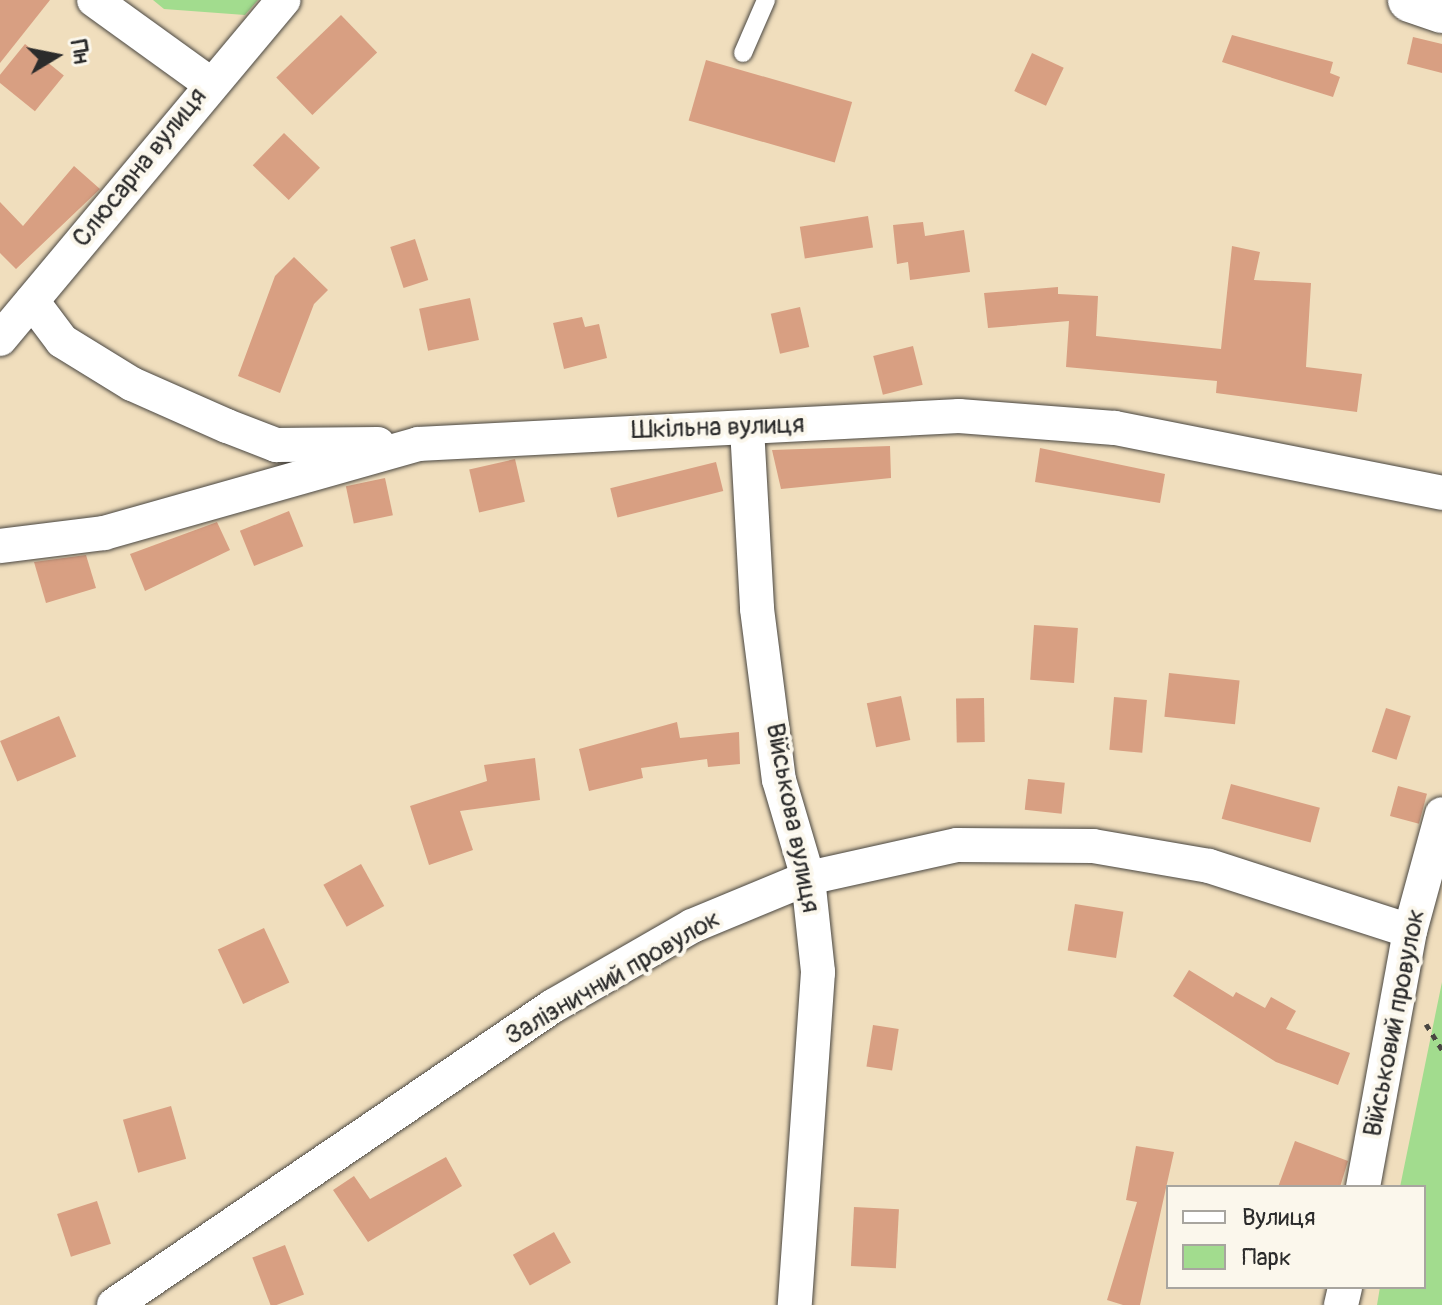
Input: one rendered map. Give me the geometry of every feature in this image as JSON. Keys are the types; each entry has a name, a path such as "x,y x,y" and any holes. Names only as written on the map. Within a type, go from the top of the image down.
{"street":[{"path":"94,0 209,83"},
{"name":"Слюсарна вулиця","path":"0,339 209,83 283,0"},
{"path":"1410,0 1442,11"},
{"path":"32,301 62,341 132,384 276,445 418,444"},
{"name":"Шкільна вулиця","path":"0,546 104,533 418,444 959,416 1115,428 1442,493"},
{"name":"Військова вулиця","path":"747,428 757,609 779,780 808,878 818,972 795,1305"},
{"name":"Військовий провулок","path":"1363,1185 1410,931 1442,814"},
{"name":"Залізничний провулок","path":"114,1305 553,1006 692,926 808,878 957,845 1093,846 1209,866 1410,931"}],"lane":[{"path":"743,53 766,0"}],"green space":[{"path":"153,0 258,0 245,15 164,9"},
{"path":"1442,982 1442,1305 1377,1305 1380,1289 1426,1289 1426,1185 1400,1185"}],"building":[{"path":"0,0 50,0 0,63"},
{"path":"341,15 377,52 312,115 276,78"},
{"path":"1232,35 1333,62 1330,73 1340,77 1333,97 1222,62"},
{"path":"1413,37 1442,44 1442,73 1407,64"},
{"path":"25,44 64,75 35,111 0,83 0,75"},
{"path":"1032,53 1064,68 1046,106 1014,91"},
{"path":"706,60 852,102 835,162 689,121"},
{"path":"284,133 320,168 289,200 253,165"},
{"path":"74,166 100,189 16,269 0,253 0,202 23,226"},
{"path":"868,216 873,248 805,258 800,227"},
{"path":"923,222 925,236 964,230 970,272 910,280 908,262 897,264 893,225"},
{"path":"415,239 428,280 404,288 390,247"},
{"path":"1232,246 1260,252 1254,280 1311,283 1306,367 1362,374 1357,412 1216,393 1217,381 1066,367 1069,321 988,328 984,293 1058,287 1058,294 1098,296 1096,336 1221,349"},
{"path":"294,257 328,290 314,304 280,393 238,376 275,276"},
{"path":"470,298 479,340 428,351 419,309"},
{"path":"800,307 809,347 780,354 771,314"},
{"path":"582,317 585,327 599,324 607,358 564,369 553,323"},
{"path":"913,346 923,385 883,395 873,356"},
{"path":"890,446 891,478 781,489 772,450"},
{"path":"1040,448 1165,474 1160,503 1035,482"},
{"path":"515,459 525,502 479,512 469,470"},
{"path":"716,462 723,491 617,517 610,488"},
{"path":"385,478 393,515 354,523 346,486"},
{"path":"289,511 303,546 254,566 240,531"},
{"path":"217,522 230,550 145,591 130,554"},
{"path":"86,555 96,588 46,603 34,562"},
{"path":"1034,625 1078,628 1074,683 1030,680"},
{"path":"1169,673 1240,680 1235,724 1164,717"},
{"path":"901,696 910,740 876,747 867,703"},
{"path":"1114,697 1147,700 1142,753 1109,750"},
{"path":"956,698 984,698 985,742 957,742"},
{"path":"1386,708 1411,716 1397,760 1372,752"},
{"path":"59,716 76,757 17,782 0,741"},
{"path":"677,722 680,738 739,732 740,764 708,767 707,759 641,768 643,778 589,791 579,749"},
{"path":"535,758 540,800 460,811 473,850 429,865 410,806 487,781 484,765"},
{"path":"1028,779 1065,783 1062,814 1025,810"},
{"path":"1231,784 1320,808 1311,843 1222,819"},
{"path":"1398,786 1427,794 1419,824 1390,816"},
{"path":"361,864 384,906 347,927 323,885"},
{"path":"1075,904 1123,912 1116,958 1068,950"},
{"path":"264,928 289,982 243,1004 218,950"},
{"path":"1189,970 1233,997 1236,992 1265,1008 1271,997 1296,1011 1286,1029 1350,1053 1338,1085 1276,1062 1173,996"},
{"path":"873,1025 899,1029 892,1071 866,1066"},
{"path":"171,1106 186,1159 138,1173 123,1120"},
{"path":"1295,1141 1348,1161 1341,1185 1279,1185"},
{"path":"1136,1146 1174,1152 1140,1305 1123,1305 1107,1300 1137,1202 1126,1200"},
{"path":"446,1157 462,1186 368,1242 333,1190 354,1176 370,1199"},
{"path":"97,1201 111,1244 71,1257 57,1214"},
{"path":"854,1207 899,1209 896,1268 851,1266"},
{"path":"554,1232 571,1263 530,1285 513,1255"},
{"path":"285,1245 304,1294 271,1305 252,1258"}]}
